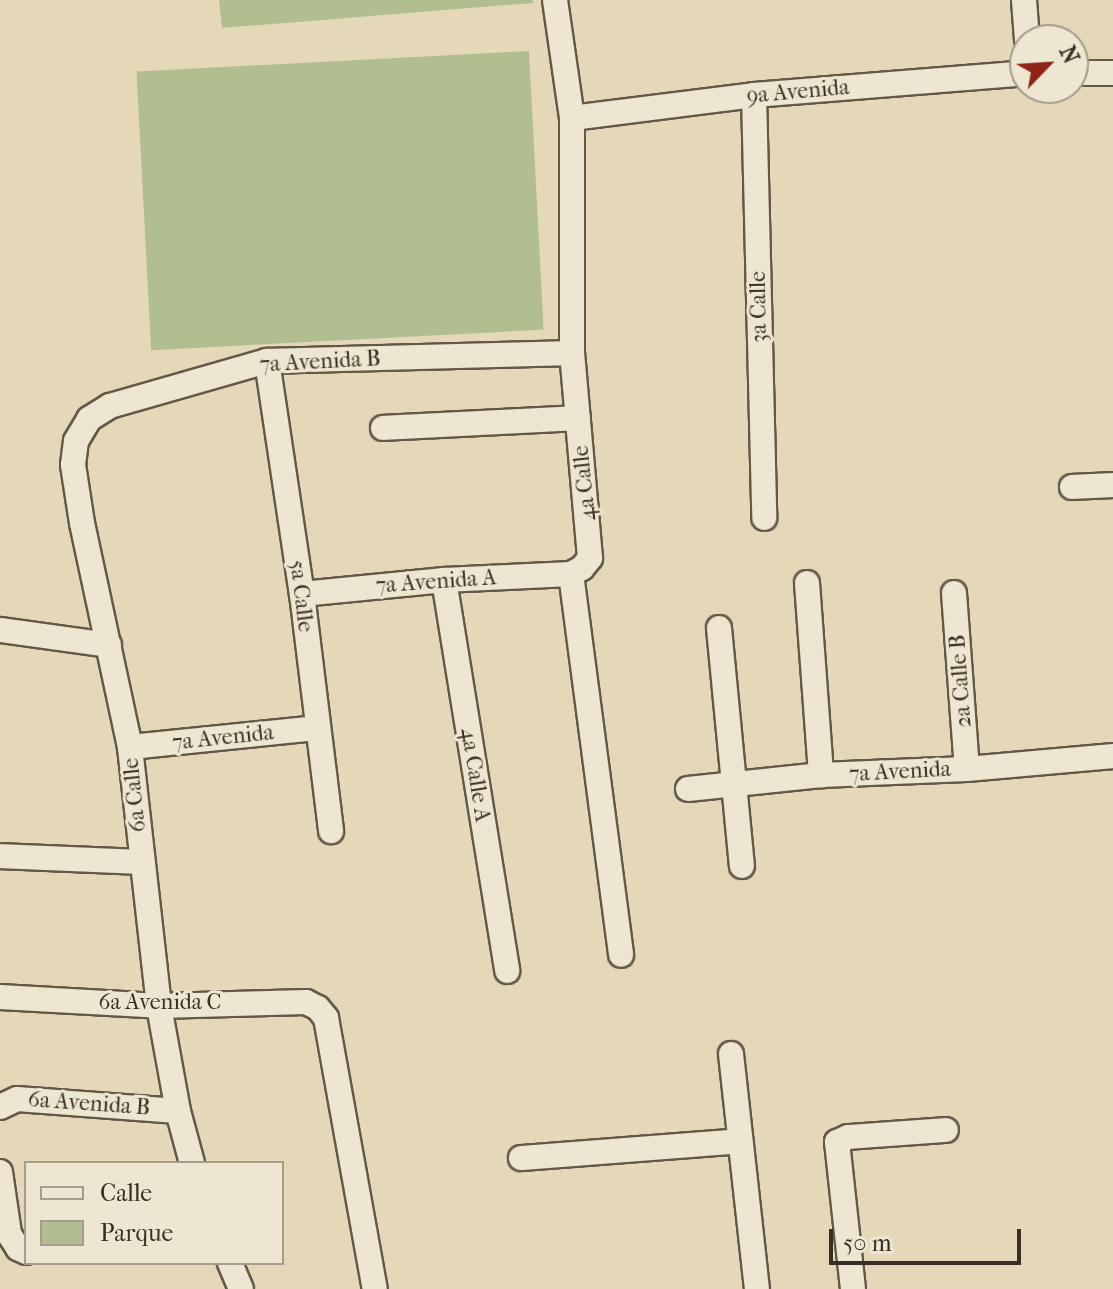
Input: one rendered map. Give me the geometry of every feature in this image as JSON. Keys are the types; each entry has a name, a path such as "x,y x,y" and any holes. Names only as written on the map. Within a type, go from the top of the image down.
{"street":[{"name":"4a Calle","path":"555,0 572,118 572,353 592,552 582,568 571,574"},
{"path":"1024,0 1026,24"},
{"path":"1089,73 1113,73"},
{"name":"9a Avenida","path":"572,118 754,95 1009,74"},
{"name":"3a Calle","path":"754,95 764,518"},
{"name":"7a Avenida B","path":"82,429 89,419 110,406 267,361 572,353"},
{"name":"5a Calle","path":"267,361 302,594 331,831"},
{"path":"383,428 578,418"},
{"name":"6a Calle","path":"82,429 73,453 73,465 130,747 159,1006 178,1111 191,1161"},
{"path":"1072,487 1113,485"},
{"path":"571,574 621,955"},
{"name":"7a Avenida A","path":"302,594 444,580 571,574"},
{"name":"4a Calle A","path":"444,580 507,971"},
{"path":"807,583 821,775"},
{"name":"2a Calle B","path":"954,593 967,769"},
{"path":"719,628 742,866"},
{"path":"0,630 109,645"},
{"name":"7a Avenida","path":"130,747 316,728"},
{"name":"7a Avenida","path":"688,789 821,775 967,769 1113,756"},
{"path":"0,856 142,862"},
{"name":"6a Avenida C","path":"0,997 159,1006 306,1002 318,1008 326,1018 375,1289"},
{"path":"731,1054 757,1289"},
{"name":"6a Avenida B","path":"1,1106 17,1099 178,1111"},
{"path":"853,1289 837,1142 848,1137 946,1130"},
{"path":"521,1158 740,1141"},
{"path":"0,1172 9,1234 22,1250"},
{"path":"231,1265 241,1289"}],"green space":[{"path":"219,0 533,0 533,3 222,28"},
{"path":"529,51 544,330 151,350 137,72"}]}
